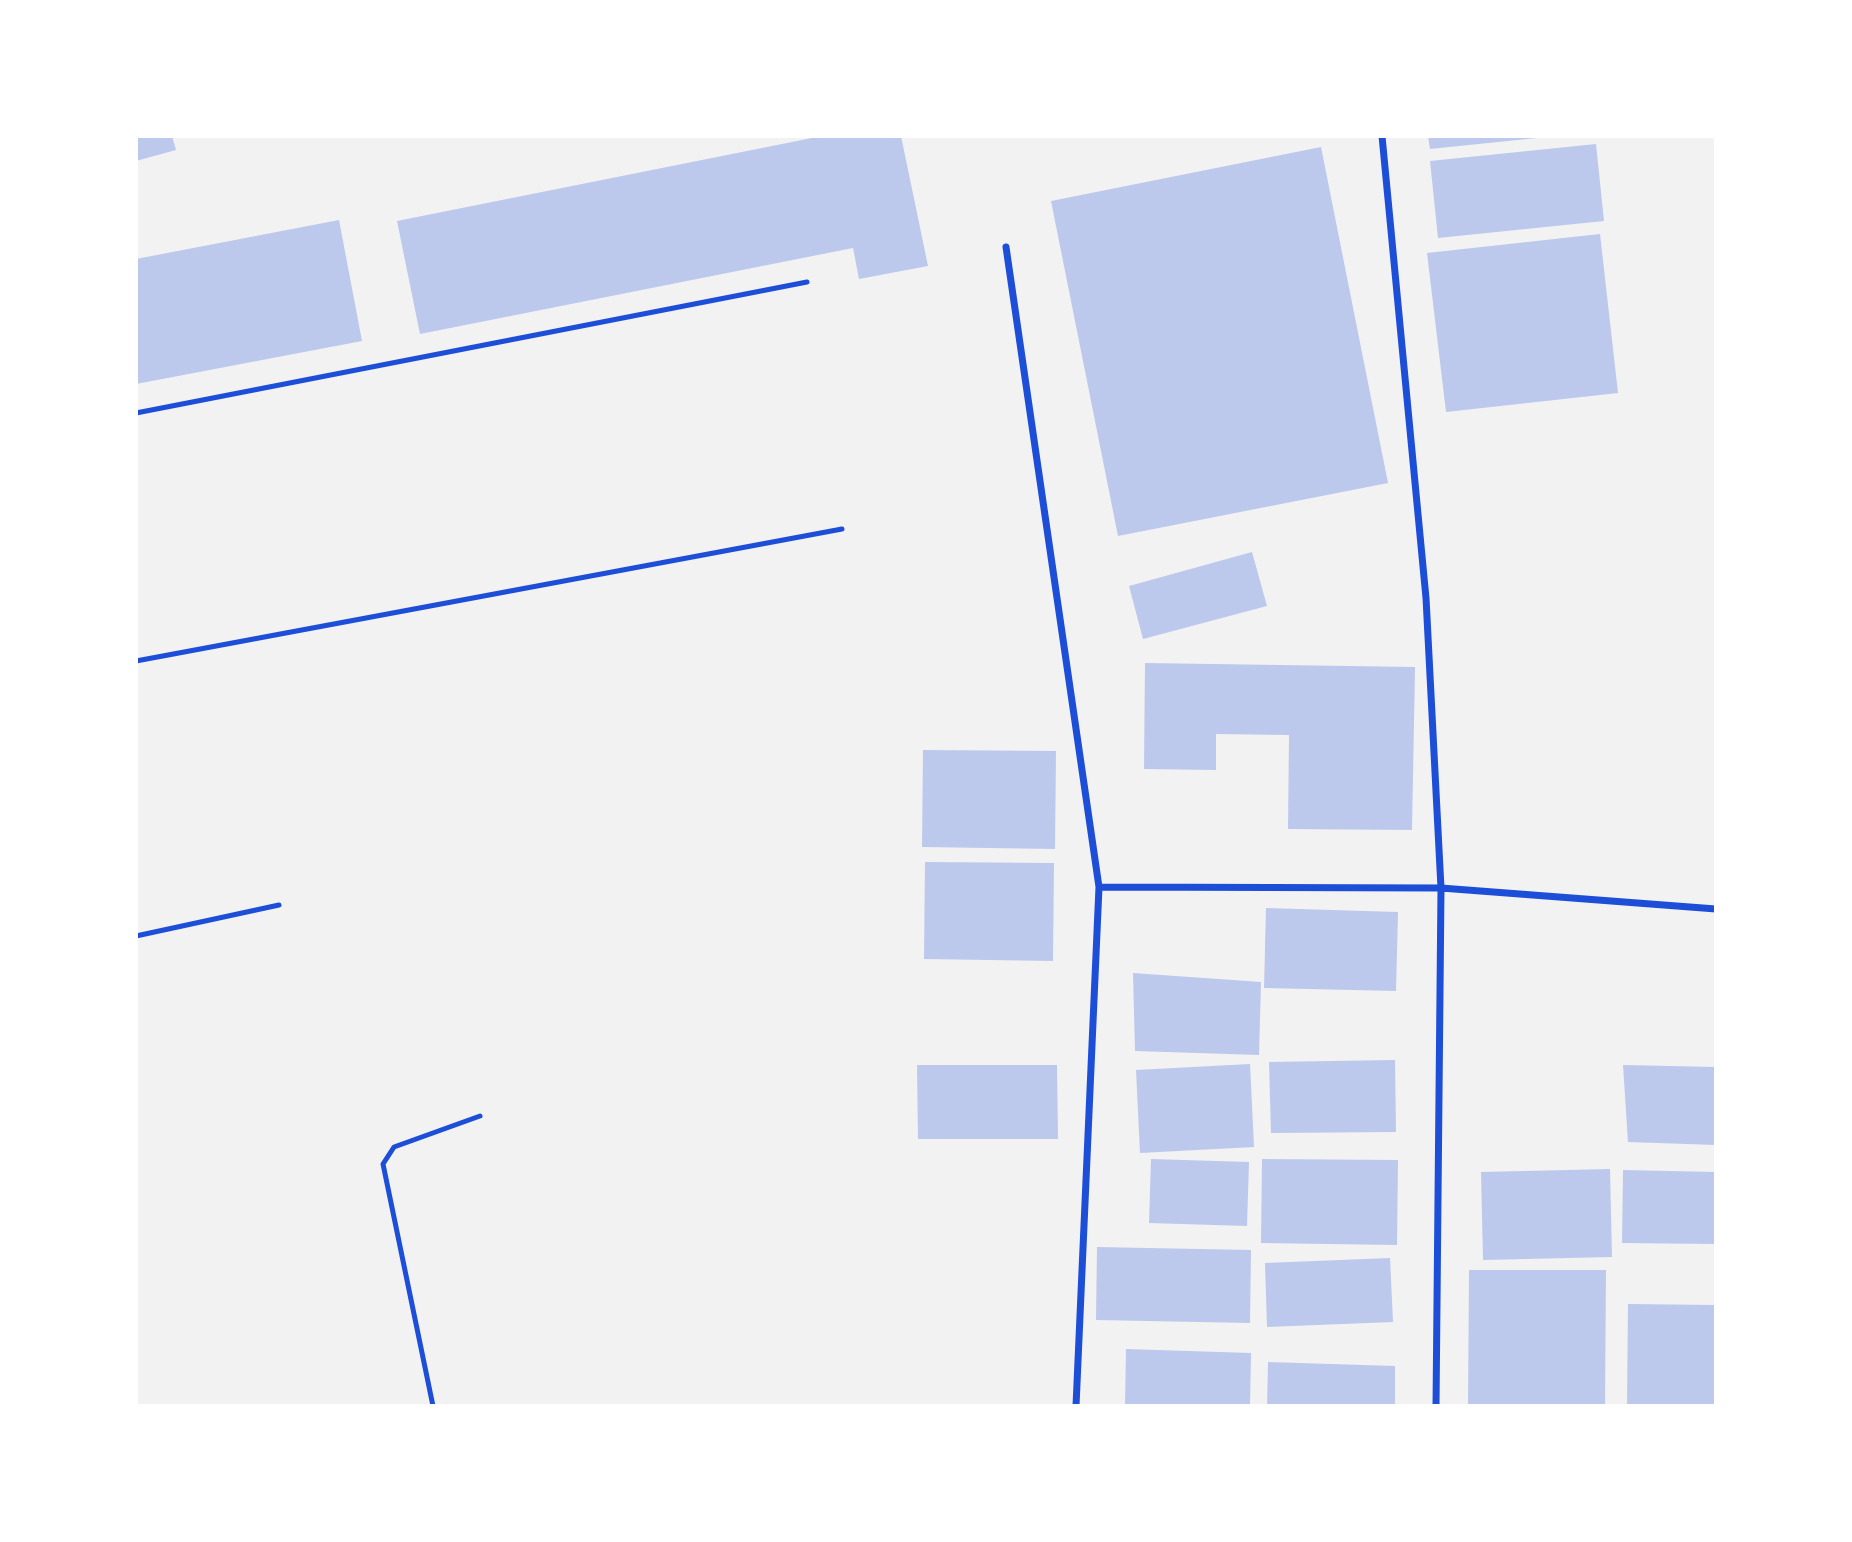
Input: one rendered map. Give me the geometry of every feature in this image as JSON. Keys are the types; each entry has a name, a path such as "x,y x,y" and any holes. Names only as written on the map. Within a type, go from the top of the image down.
{"street":[{"path":"1382,136 1426,598 1441,888 1436,1405"},
{"path":"1006,247 1099,887 1076,1405"},
{"path":"1099,887 1441,888 1716,909"}],"lane":[{"path":"136,413 807,282"},
{"path":"136,661 842,529"},
{"path":"136,936 279,905"},
{"path":"433,1405 383,1164 394,1147 480,1116"}],"building":[{"path":"136,136 172,136 176,150 136,161"},
{"path":"822,136 901,136 928,266 859,279 853,248 420,334 397,221"},
{"path":"1428,136 1537,136 1537,138 1430,149"},
{"path":"1596,144 1604,221 1438,238 1430,161"},
{"path":"1321,147 1388,483 1118,536 1051,201"},
{"path":"339,220 362,341 136,384 136,259"},
{"path":"1600,234 1618,393 1446,412 1427,253"},
{"path":"1252,552 1267,606 1143,639 1129,586"},
{"path":"1145,663 1415,667 1412,830 1288,829 1289,735 1216,734 1216,770 1144,769"},
{"path":"923,750 1056,751 1055,849 922,847"},
{"path":"925,862 1054,863 1053,961 924,959"},
{"path":"1266,908 1398,912 1396,991 1264,988"},
{"path":"1133,973 1261,982 1259,1055 1135,1051"},
{"path":"1395,1060 1396,1132 1271,1133 1269,1062"},
{"path":"1250,1064 1254,1147 1140,1153 1136,1070"},
{"path":"917,1065 1057,1065 1058,1139 918,1139"},
{"path":"1623,1065 1716,1067 1716,1145 1628,1142"},
{"path":"1151,1159 1249,1162 1247,1226 1149,1223"},
{"path":"1262,1159 1398,1160 1397,1245 1261,1243"},
{"path":"1610,1169 1612,1257 1483,1260 1481,1172"},
{"path":"1623,1170 1716,1172 1716,1244 1622,1243"},
{"path":"1097,1247 1251,1250 1250,1323 1096,1320"},
{"path":"1390,1258 1393,1322 1267,1327 1265,1263"},
{"path":"1469,1270 1606,1270 1605,1406 1468,1406"},
{"path":"1628,1304 1716,1305 1716,1406 1627,1406"},
{"path":"1126,1349 1251,1353 1250,1406 1125,1406"},
{"path":"1268,1362 1395,1366 1395,1406 1267,1406"}]}
